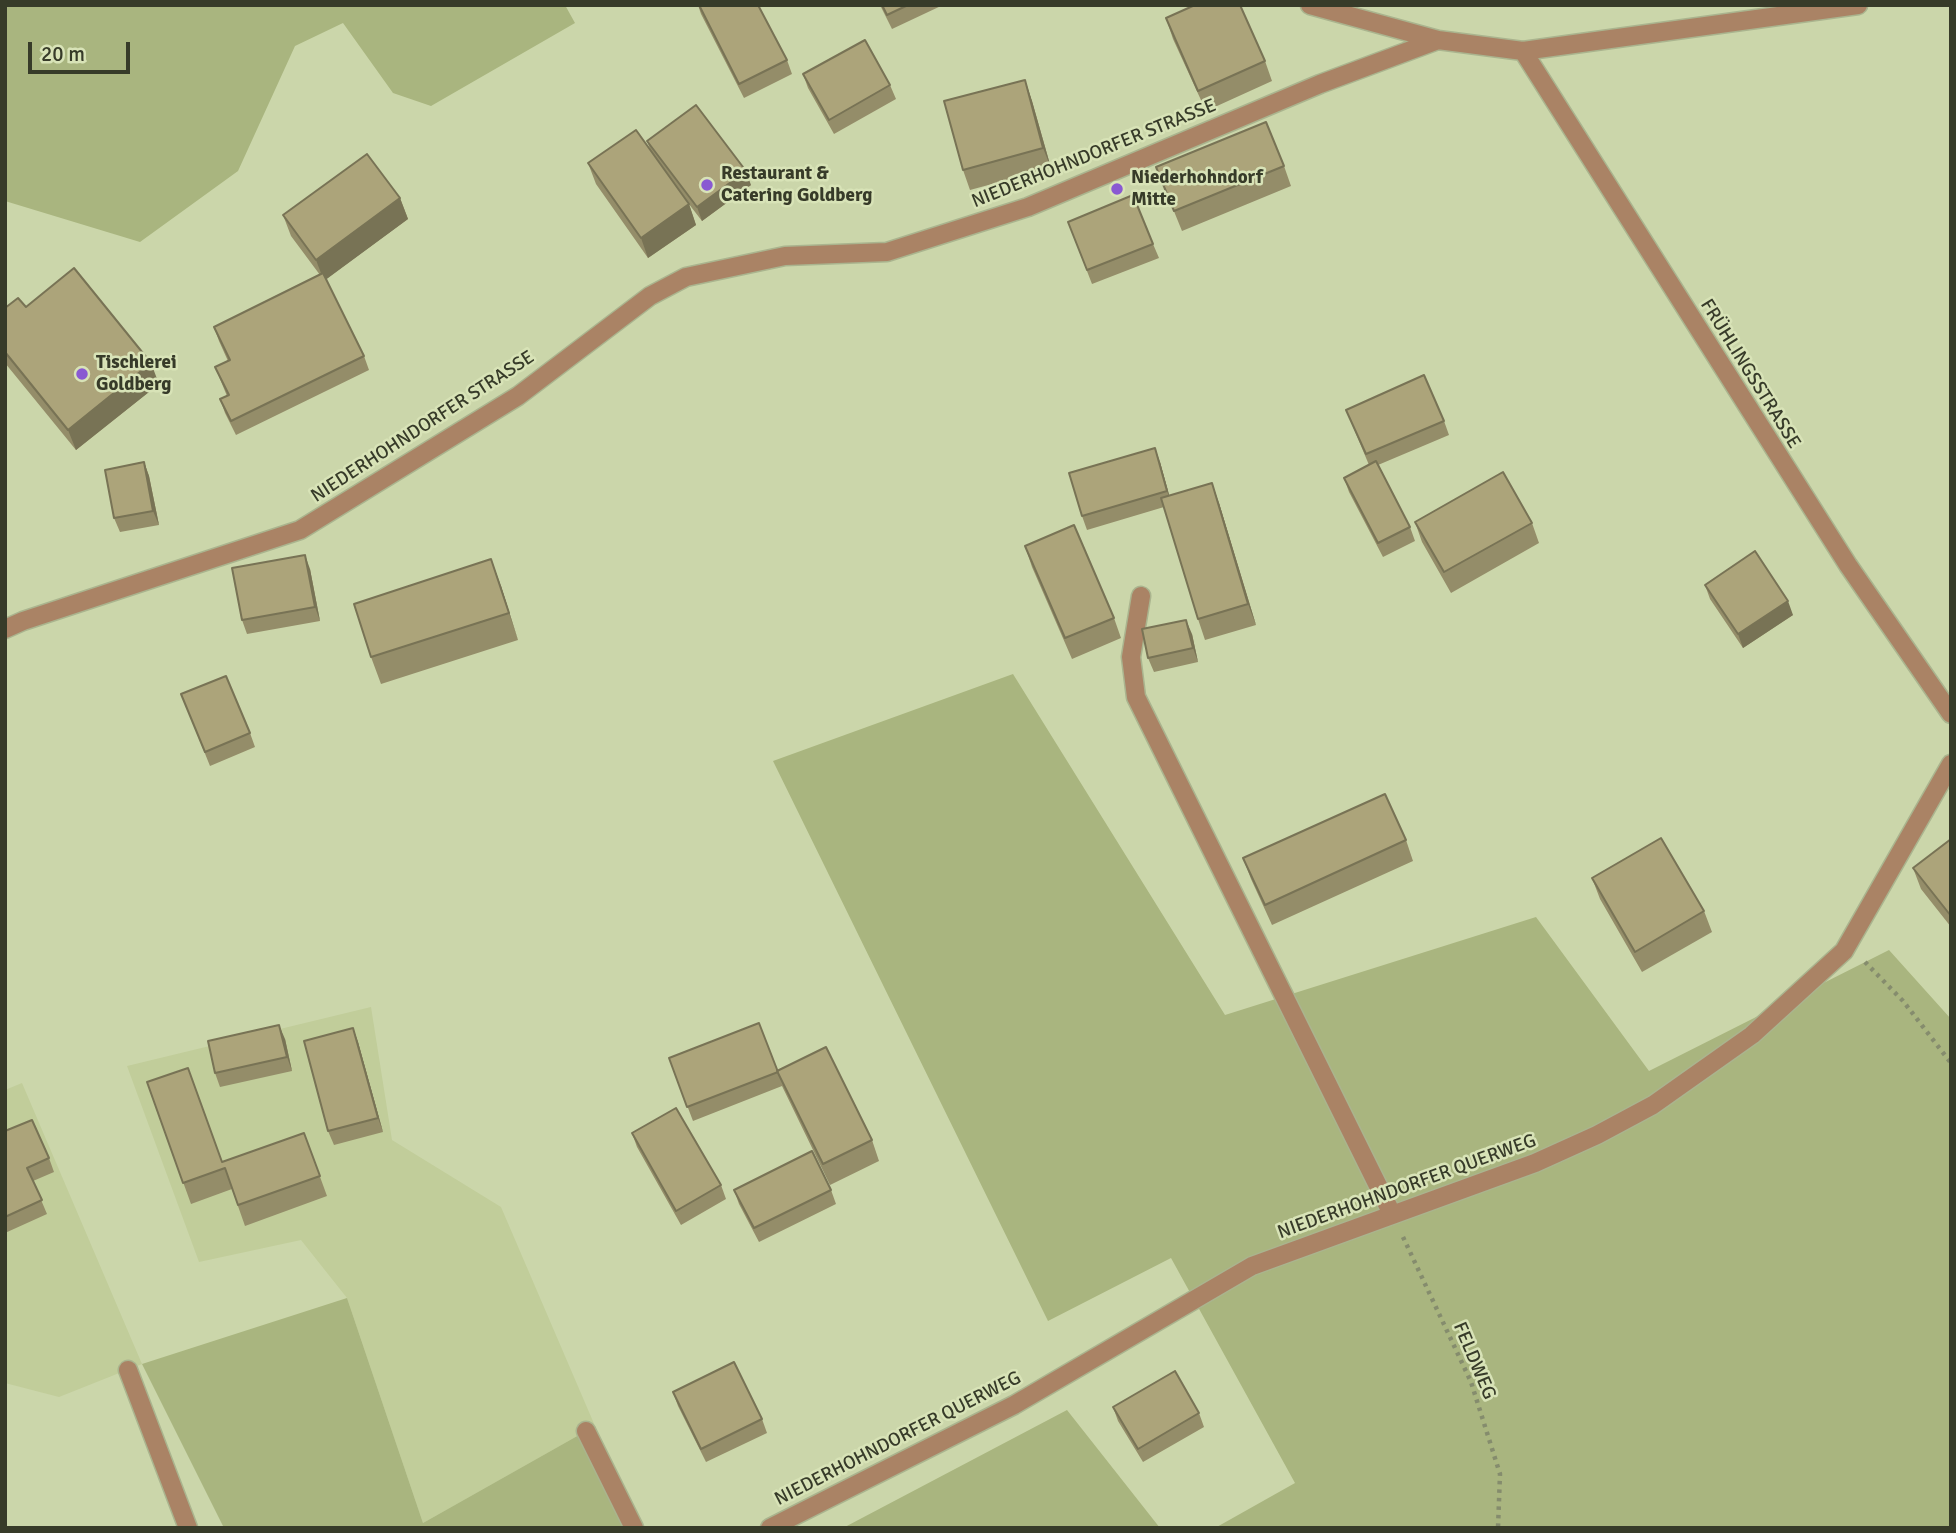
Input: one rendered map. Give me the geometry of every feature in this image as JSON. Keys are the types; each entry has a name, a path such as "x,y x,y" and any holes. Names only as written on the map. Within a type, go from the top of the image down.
{"street":[{"path":"1310,5 1438,40"},
{"name":"NIEDERHOHNDORFER STRASSE","path":"5,629 300,530 518,396 650,296 686,277 785,256 887,252 1028,207 1320,84 1438,40 1523,51 1858,5"},
{"name":"FRÜHLINGSSTRASSE","path":"1523,51 1833,543 1951,714"},
{"path":"1141,596 1131,657 1136,697 1392,1214"},
{"name":"NIEDERHOHNDORFER QUERWEG","path":"770,1528 1014,1405 1252,1266 1535,1163 1597,1135 1653,1105 1752,1035 1844,951 1951,764"},
{"path":"128,1370 188,1528"},
{"path":"586,1431 634,1528"}],"path":[{"path":"1844,951 1864,961 1903,1001 1951,1063"},
{"name":"FELDWEG","path":"1392,1214 1471,1382 1500,1474 1498,1528"}],"shaded area":[{"path":"5,5 565,5 575,23 431,106 393,93 343,23 295,46 238,171 140,242 5,201"},
{"path":"1013,674 1225,1015 1536,917 1649,1071 1889,950 1951,1019 1951,1528 1215,1528 1295,1483 1171,1258 1048,1321 773,761"},
{"path":"371,1007 392,1140 501,1207 595,1426 423,1523 347,1298 301,1240 199,1262 127,1066"},
{"path":"22,1083 142,1364 59,1397 5,1383 5,1090"},
{"path":"347,1298 423,1523 595,1426 632,1528 224,1528 142,1364"},
{"path":"1067,1410 1160,1528 843,1528"}],"building":[{"path":"699,5 758,5 787,60 739,84"},
{"path":"882,5 908,5 887,15"},
{"path":"1195,5 1240,5 1265,61 1198,91 1166,18"},
{"path":"865,40 890,85 829,120 803,74"},
{"path":"1025,80 1043,148 963,170 944,101"},
{"path":"696,105 746,171 697,207 647,141"},
{"path":"1266,122 1284,166 1174,211 1156,167"},
{"path":"636,130 689,204 641,238 588,163"},
{"path":"367,154 400,198 316,260 283,215"},
{"path":"1133,195 1153,244 1087,270 1068,222"},
{"name":"Tischlerei Goldberg","path":"74,268 151,363 68,430 5,352 5,308 18,298 26,307"},
{"name":"Tischlerei Goldberg","path":"323,273 364,356 231,421 220,399 229,395 215,367 230,360 214,327"},
{"path":"1424,375 1444,421 1366,454 1346,410"},
{"path":"1155,448 1167,491 1082,516 1069,473"},
{"path":"1376,461 1410,527 1378,543 1344,478"},
{"path":"144,462 153,511 114,518 105,470"},
{"path":"1503,472 1532,523 1444,572 1415,522"},
{"path":"1212,483 1248,604 1198,619 1161,498"},
{"path":"1074,525 1114,618 1065,638 1025,546"},
{"path":"1755,551 1788,601 1738,634 1705,585"},
{"path":"305,555 315,607 242,620 232,568"},
{"path":"491,559 509,613 371,657 354,604"},
{"path":"1186,620 1193,648 1148,658 1142,629"},
{"path":"226,676 250,733 205,752 181,694"},
{"path":"1385,794 1406,840 1265,905 1243,858"},
{"path":"1661,838 1704,911 1635,952 1592,878"},
{"path":"1951,839 1951,916 1913,868"},
{"path":"759,1023 778,1072 687,1107 669,1058"},
{"path":"279,1025 287,1057 215,1073 208,1041"},
{"path":"353,1028 378,1118 328,1131 304,1041"},
{"path":"826,1047 872,1140 823,1164 777,1071"},
{"path":"188,1068 222,1162 304,1133 320,1176 238,1205 225,1168 183,1183 147,1082"},
{"path":"676,1108 721,1185 676,1211 632,1133"},
{"path":"32,1120 49,1158 27,1168 42,1200 5,1217 5,1131"},
{"path":"812,1151 831,1190 754,1228 734,1190"},
{"path":"734,1362 762,1419 701,1449 673,1392"},
{"path":"1175,1371 1199,1413 1138,1449 1113,1407"}],"place":[{"name":"Restaurant & Catering Goldberg","path":"707,185"},
{"name":"Niederhohndorf Mitte","path":"1117,189"},
{"name":"Tischlerei Goldberg","path":"82,374"}]}
